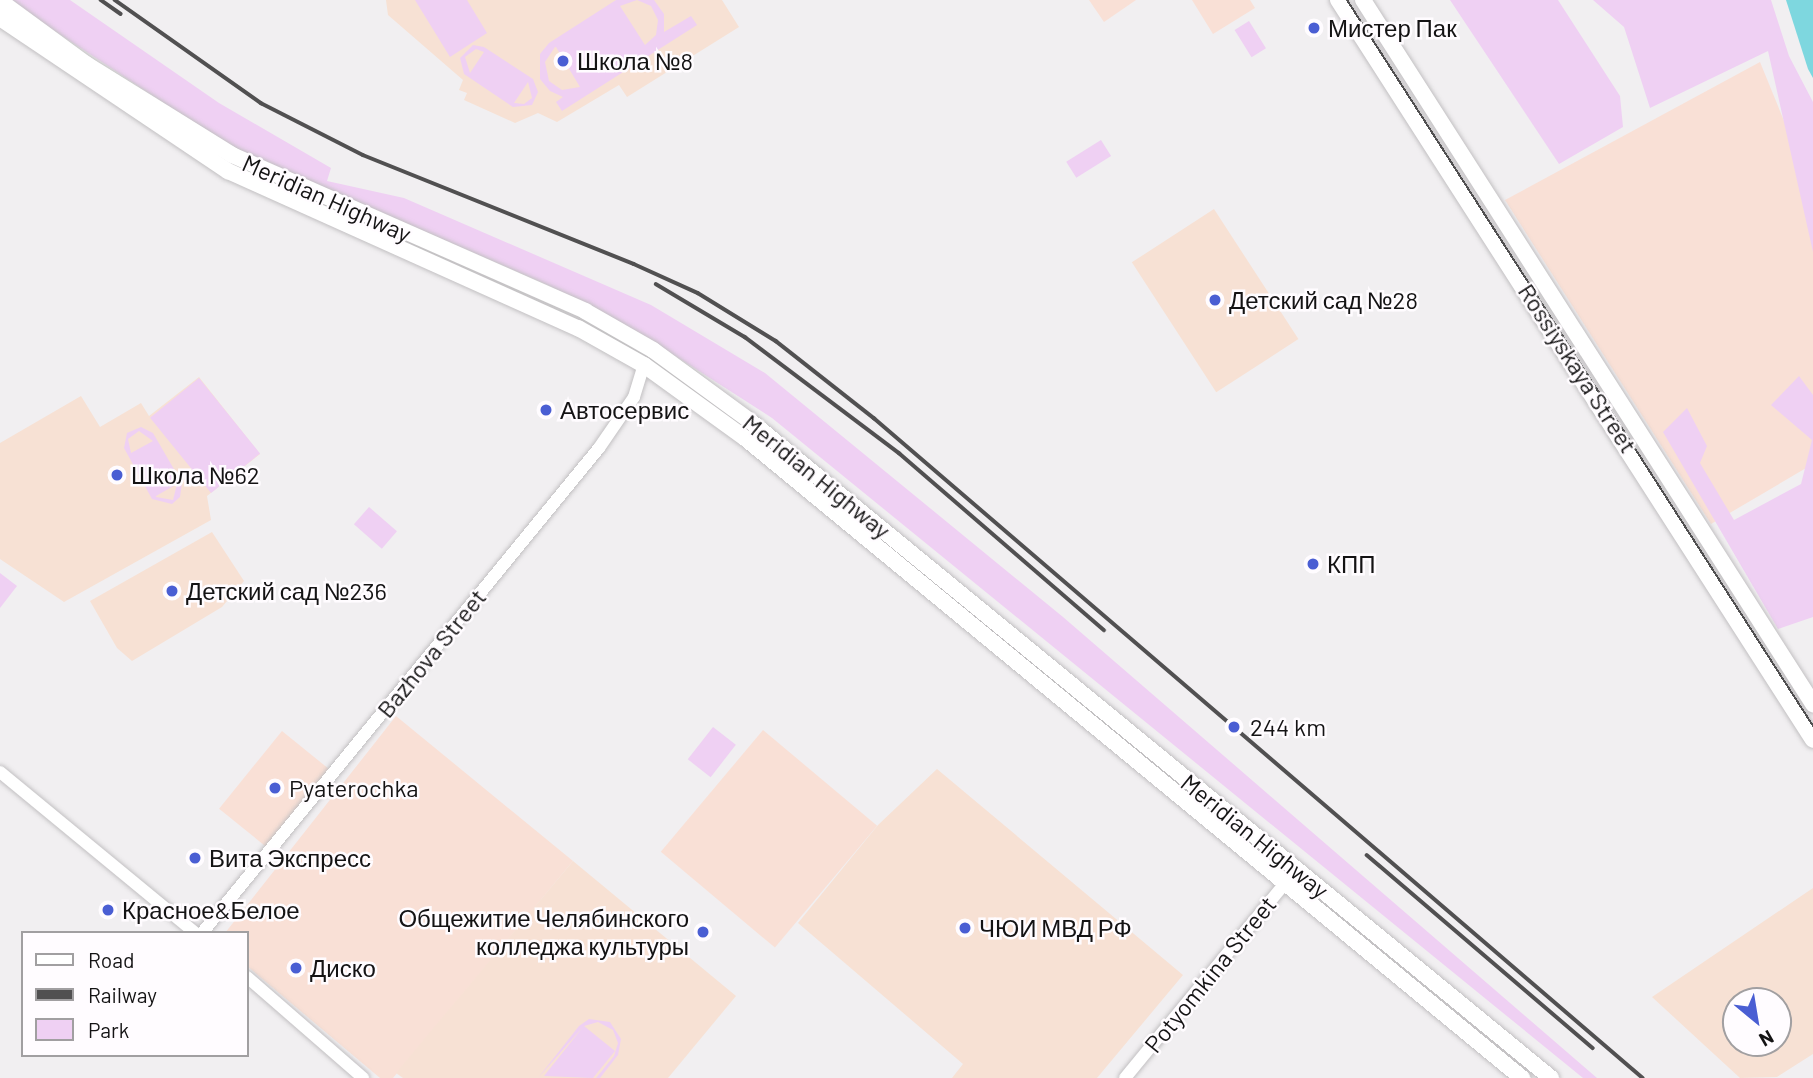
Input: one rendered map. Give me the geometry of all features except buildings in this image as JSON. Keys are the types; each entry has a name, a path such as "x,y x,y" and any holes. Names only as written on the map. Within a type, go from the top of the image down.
{"main road":[{"name":"Rossiyskaya Street","path":"1338,0 1512,266 1813,740"},
{"name":"Rossiyskaya Street","path":"1363,0 1813,704"},
{"name":"Meridian Highway","path":"0,1 86,64 232,155 585,311 653,350 750,421 1552,1078"},
{"name":"Meridian Highway","path":"0,18 228,171 566,322 644,365 745,438 1522,1078"},
{"path":"1512,266 1529,256"}],"street":[{"name":"Bazhova Street","path":"204,931 599,448 634,397 644,365"},
{"path":"0,772 193,931"},
{"name":"Potyomkina Street","path":"1125,1078 1296,870"},
{"path":"248,978 363,1078"}],"shaded area":[{"name":"Школа №8","path":"386,0 722,0 739,27 627,97 619,85 557,122 538,113 515,123 464,100 467,93 459,90 463,80 388,15"},
{"path":"1089,0 1136,0 1104,22"},
{"path":"1192,0 1250,0 1255,8 1213,34"},
{"path":"1760,62 1813,192 1813,464 1711,524 1505,200"},
{"name":"Детский сад №28","path":"1214,209 1298,339 1216,392 1132,262"},
{"name":"Школа №62","path":"199,377 260,454 207,496 211,520 64,602 0,559 0,443 81,396 100,427 141,403 149,416"},
{"name":"Детский сад №236","path":"212,532 244,581 222,607 132,661 117,648 90,601"},
{"path":"396,716 573,861 393,1078 380,1078 248,967 248,931 227,931"},
{"path":"763,730 877,826 775,948 661,852"},
{"path":"282,731 329,769 266,846 219,809"},
{"name":"ЧЮИ МВД РФ","path":"937,769 1183,975 1097,1078 952,1078 963,1064 798,923 878,825"},
{"path":"573,861 736,996 668,1078 403,1078 396,1073"},
{"path":"1813,888 1813,1054 1777,1077 1740,1078 1652,997"}],"green space":[{"path":"8,0 70,0 219,103 331,168 327,181 404,198 651,305 765,373 1063,617 1597,1078 1583,1078 772,418 638,332 548,285 232,148"},
{"path":"415,0 467,0 487,33 450,57"},
{"path":"616,0 637,0 654,0 664,14 664,32 691,16 697,25 562,111 556,102 563,97 550,91 540,79 540,54 549,43","holes":["637,0 651,6 658,20 656,35 645,45 620,6","556,47 580,87 562,90 549,81 545,62"]},
{"path":"1450,0 1558,0 1620,96 1623,127 1559,164"},
{"path":"1593,0 1771,0 1789,56 1813,102 1813,252 1768,51 1650,108 1624,27"},
{"path":"1249,21 1266,48 1252,57 1235,30"},
{"path":"473,45 484,47 533,79 538,92 532,105 513,107 464,74 460,58","holes":["476,49 484,52 470,73 465,57","528,82 532,98 524,104 514,103"]},
{"path":"1101,140 1111,156 1076,178 1066,162"},
{"path":"1799,376 1813,395 1813,617 1778,629 1663,432 1687,408 1707,446 1700,463 1734,520 1801,484 1812,440 1771,405"},
{"path":"199,378 260,453 211,493 150,418"},
{"path":"141,427 153,433 182,483 180,497 172,504 152,499 124,448 127,433","holes":["139,431 153,441 131,453 128,439","177,484 173,500 156,497 156,496"]},
{"path":"369,507 397,531 382,549 354,524"},
{"path":"0,573 17,586 0,608"},
{"path":"713,727 736,745 711,777 688,759"},
{"path":"589,1019 610,1022 621,1039 618,1055 600,1078 596,1078 614,1056 618,1043 613,1030 598,1022 584,1026 615,1051 593,1078 544,1076 583,1027 538,1078 579,1026"}],"water":[{"path":"1786,0 1813,0 1813,78 1808,69"}],"tram line":[{"path":"1347,0 1813,726"}],"railway":[{"path":"101,0 121,14"},
{"path":"115,0 261,103 363,155 634,264 698,293 776,341 874,418 1643,1078"},
{"path":"656,284 745,337 899,453 1104,630"},
{"path":"1367,855 1593,1048"}],"place":[{"name":"Мистер Пак","path":"1314,28"},
{"name":"Школа №8","path":"563,61"},
{"name":"Детский сад №28","path":"1215,300"},
{"name":"Автосервис","path":"546,410"},
{"name":"Школа №62","path":"117,475"},
{"name":"КПП","path":"1313,564"},
{"name":"Детский сад №236","path":"172,591"},
{"name":"244 km","path":"1234,727"},
{"name":"Pyaterochka","path":"275,788"},
{"name":"Вита Экспресс","path":"195,858"},
{"name":"Красное&Белое","path":"108,910"},
{"name":"ЧЮИ МВД РФ","path":"965,928"},
{"name":"Общежитие Челябинского колледжа культуры","path":"703,932"},
{"name":"Диско","path":"296,968"}]}
